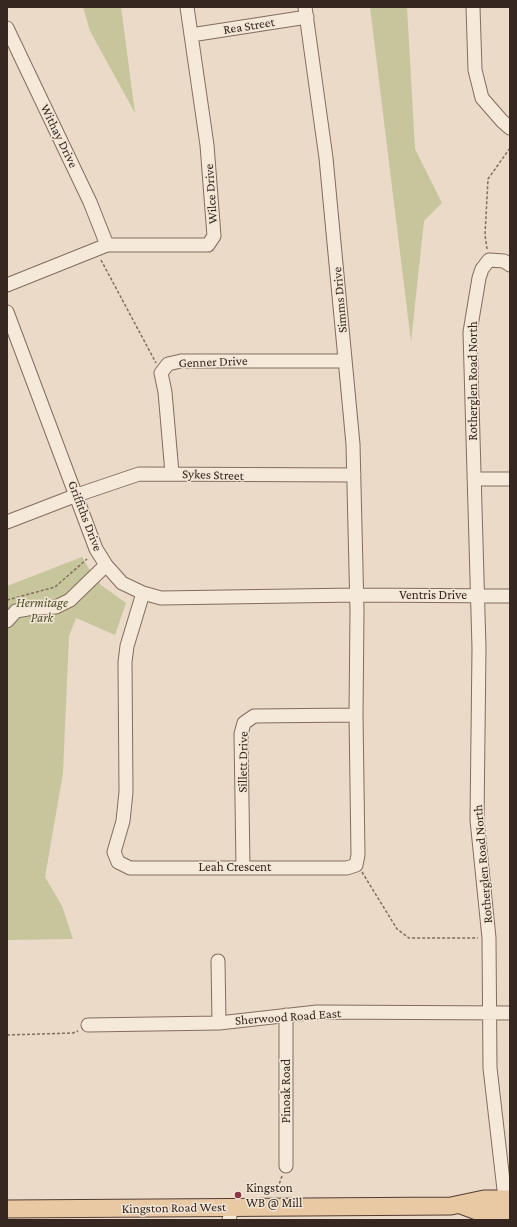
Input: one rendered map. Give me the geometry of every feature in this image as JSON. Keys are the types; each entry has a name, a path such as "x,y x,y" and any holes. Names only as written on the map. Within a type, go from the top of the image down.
{"main road":[{"name":"Kingston Road West","path":"7,1209 33,1214 230,1213 462,1205 484,1199 508,1209"}],"street":[{"name":"Wilce Drive","path":"7,285 101,248 208,245 214,236 207,145 187,7"},
{"path":"474,7 475,70 482,98 510,128"},
{"name":"Rea Street","path":"191,35 306,12"},
{"name":"Simms Drive","path":"306,12 326,158 345,361 354,475 356,595"},
{"name":"Withay Drive","path":"7,28 90,202 101,248"},
{"path":"489,260 504,261 510,264"},
{"name":"Rotherglen Road North","path":"489,260 482,269 479,278 470,332 479,648 477,820 489,938 490,1068 508,1209"},
{"name":"Griffiths Drive","path":"7,312 96,549 106,565 122,583 143,593 161,598 356,595"},
{"name":"Genner Drive","path":"172,473 165,392 161,373 168,364 181,361 345,361"},
{"name":"Sykes Street","path":"7,522 77,495 139,474 172,473 257,476 354,475"},
{"path":"474,479 510,479"},
{"path":"7,621 16,612 33,608 56,607 70,600 106,565"},
{"name":"Leah Crescent","path":"143,593 127,646 125,662 126,792 123,821 114,852 118,862 130,868 347,868 356,865"},
{"path":"356,595 358,855 356,865"},
{"name":"Ventris Drive","path":"356,595 510,596"},
{"name":"Sillett Drive","path":"243,867 241,734 244,723 254,716 356,715"},
{"path":"218,961 219,1023"},
{"name":"Sherwood Road East","path":"88,1025 219,1023 317,1012 510,1013"},
{"name":"Pinoak Road","path":"286,1015 286,1166"}],"path":[{"path":"489,260 485,235 488,179 510,148"},
{"path":"101,248 161,373"},
{"path":"7,600 56,587 87,559"},
{"path":"356,865 366,877 396,929 409,938 489,938"},
{"path":"7,1035 73,1033 88,1025"},
{"path":"276,1195 286,1166"}],"green space":[{"path":"83,7 121,7 135,113 90,31"},
{"path":"370,7 407,7 415,149 442,203 424,221 411,342"},
{"name":"Hermitage Park","path":"82,557 101,585 126,603 115,635 76,618 69,636 63,773 45,877 62,906 73,939 7,940 7,586"}],"place":[{"name":"Kingston WB @ Mill","path":"238,1195"}]}
